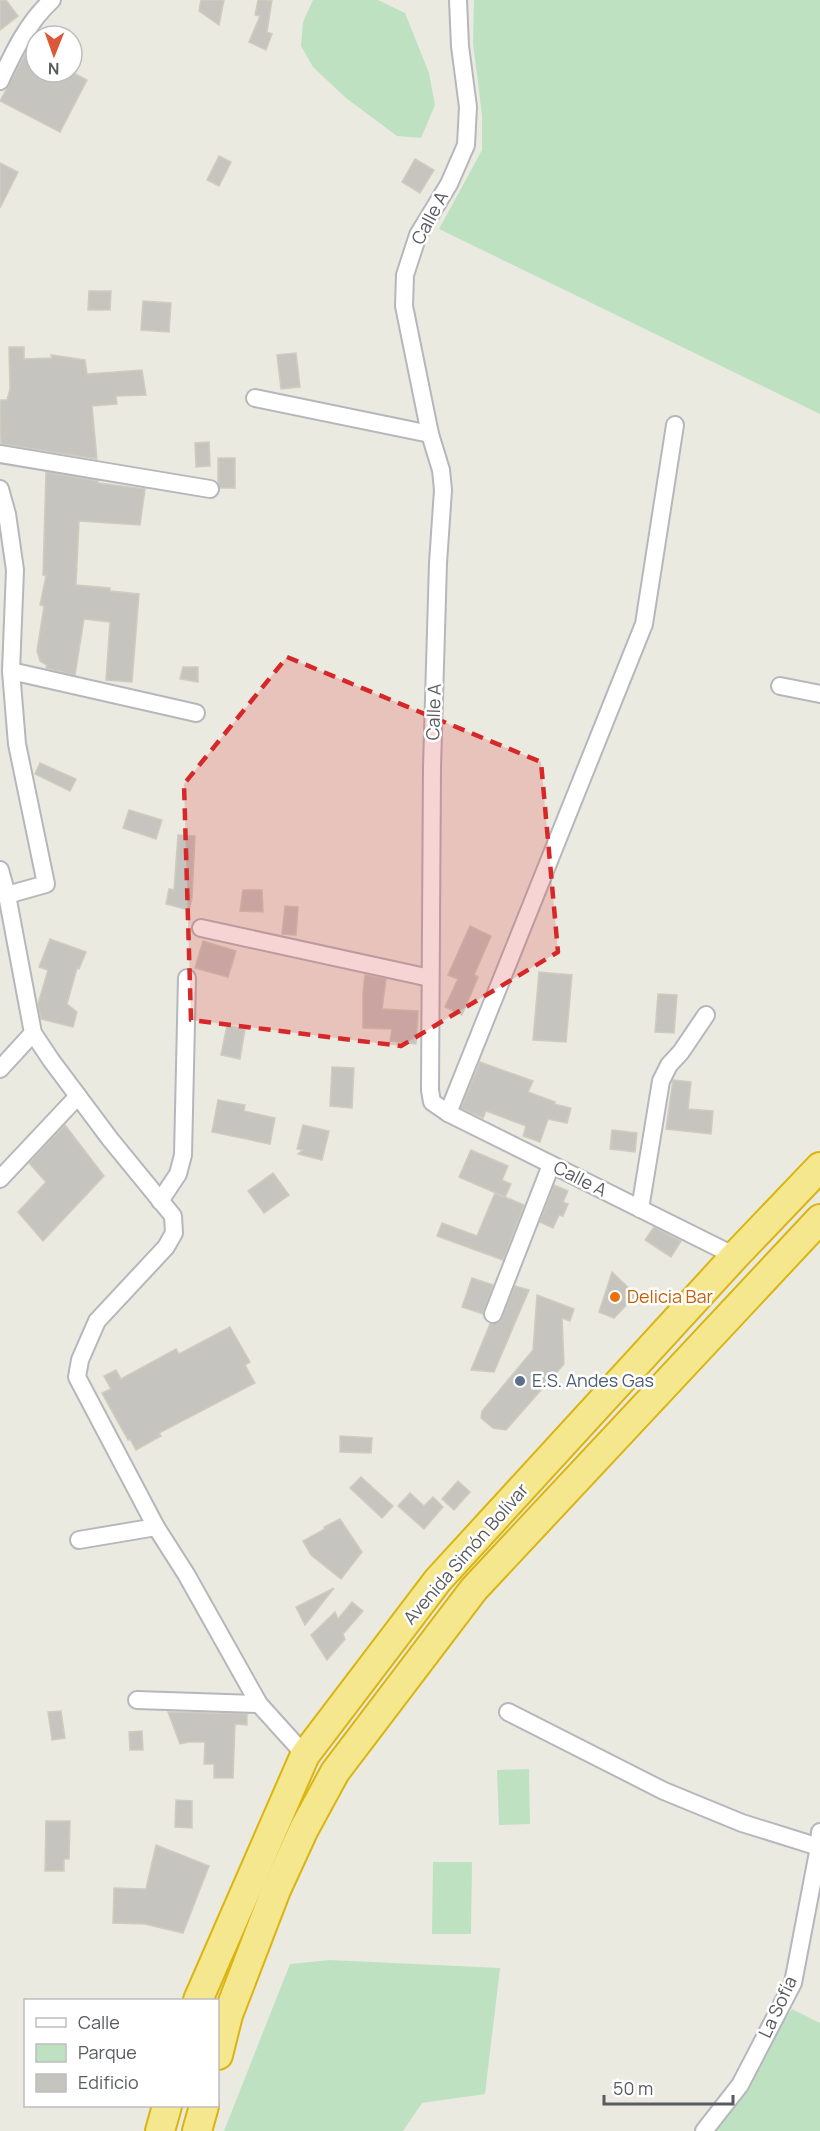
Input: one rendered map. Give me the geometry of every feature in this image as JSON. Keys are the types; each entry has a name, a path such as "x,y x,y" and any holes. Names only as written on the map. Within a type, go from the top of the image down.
{"highway":[{"name":"Avenida Simón Bolívar","path":"199,1999 304,1755 438,1580 735,1256 820,1167"},
{"name":"Avenida Simón Bolívar","path":"219,2051 228,2015 276,1890 304,1829 335,1772 474,1589 820,1219"},
{"path":"160,2131 167,2107"},
{"path":"197,2131 204,2107"}],"street":[{"path":"0,81 23,34 52,0"},
{"name":"Calle A","path":"458,0 459,46 468,107 466,145 449,184 418,235 405,275 404,306 430,434 441,470 443,490 438,563 432,766 430,978 430,1090 432,1102 448,1113 550,1165 735,1256"},
{"path":"255,398 430,434"},
{"path":"448,1113 644,624 675,425"},
{"path":"0,454 210,489"},
{"path":"0,489 7,514 15,570 11,671 17,744 46,884 7,895"},
{"path":"11,671 196,713"},
{"path":"780,686 820,694"},
{"path":"0,870 7,895 33,1033 78,1096 173,1216 174,1233 166,1247 97,1321 80,1360 77,1377 156,1527 186,1574 259,1704 304,1755"},
{"path":"201,928 430,978"},
{"path":"160,1201 178,1174 183,1155 187,978"},
{"path":"640,1209 662,1081 669,1065 681,1052 706,1015"},
{"path":"0,1069 33,1033"},
{"path":"0,1179 78,1096"},
{"path":"493,1314 550,1165"},
{"path":"79,1540 156,1527"},
{"path":"137,1700 259,1704"},
{"path":"508,1712 664,1791 742,1823 819,1847"},
{"name":"La Sofía","path":"704,2131 740,2085 793,1983 820,1832"}],"highlighted area":[{"path":"287,657 541,762 558,952 401,1046 191,1020 184,784"}],"green space":[{"path":"313,0 378,0 405,13 429,73 435,105 421,138 397,136 346,98 313,67 301,46 303,22"},
{"path":"474,0 820,0 820,414 439,229 482,150 482,115 473,43"},
{"path":"529,1769 530,1824 499,1825 497,1770"},
{"path":"433,1862 472,1862 471,1934 432,1934"},
{"path":"330,1960 500,1968 485,2094 422,2103 403,2131 224,2131 290,1964"},
{"path":"792,2009 820,2023 820,2131 701,2131"}],"building":[{"path":"0,0 6,0 18,16 0,30"},
{"path":"201,0 224,0 219,25 199,11"},
{"path":"258,0 272,0 267,32 272,34 266,50 249,42 260,16 255,15"},
{"path":"24,56 24,84 84,84 84,78 87,80 60,132 0,101"},
{"path":"219,156 231,162 219,186 207,180"},
{"path":"415,159 434,170 420,193 402,182"},
{"path":"0,163 18,172 0,208"},
{"path":"89,291 111,291 110,310 88,310"},
{"path":"143,301 171,303 169,332 141,330"},
{"path":"9,347 24,347 24,359 52,358 51,355 85,360 87,374 142,370 146,395 116,396 117,404 92,406 97,459 1,444 0,400 7,400 10,389"},
{"path":"296,353 300,387 281,389 277,355"},
{"path":"209,442 210,466 196,467 195,443"},
{"path":"218,458 235,458 235,488 220,488"},
{"path":"46,472 98,481 98,483 145,489 140,525 79,521 76,585 110,588 110,591 139,594 132,682 106,680 110,622 84,619 75,675 46,668 47,665 40,661 37,651 44,606 40,605 46,576 43,575"},
{"path":"183,667 198,667 198,682 180,679"},
{"path":"40,763 76,779 70,791 35,774"},
{"path":"129,810 162,820 156,839 123,828"},
{"path":"178,835 195,836 192,898 189,910 166,904 169,889 174,890"},
{"path":"243,890 262,890 263,912 240,911"},
{"path":"285,906 298,907 296,935 282,934"},
{"path":"470,926 491,936 474,975 478,977 462,1015 445,1007 458,979 448,975"},
{"path":"50,939 86,952 79,969 77,968 67,1004 77,1012 73,1027 41,1019 38,1004 48,970 39,967"},
{"path":"203,941 236,951 228,977 195,968"},
{"path":"539,972 572,975 566,1042 533,1040"},
{"path":"365,975 386,979 382,1009 418,1011 416,1044 390,1041 392,1029 363,1028"},
{"path":"658,994 677,995 674,1033 655,1032"},
{"path":"227,1025 245,1029 240,1059 221,1055"},
{"path":"480,1062 533,1081 528,1092 555,1102 554,1104 571,1108 567,1123 548,1119 540,1142 523,1136 526,1126 486,1111 483,1118 461,1108"},
{"path":"332,1067 354,1068 352,1108 330,1106"},
{"path":"673,1080 691,1082 688,1109 713,1111 711,1134 666,1129"},
{"path":"218,1100 245,1105 244,1111 275,1118 270,1144 212,1132"},
{"path":"65,1125 104,1176 43,1241 18,1212 46,1182 29,1163"},
{"path":"303,1125 329,1131 322,1160 298,1154 303,1150 297,1149"},
{"path":"612,1130 637,1133 635,1152 610,1149"},
{"path":"471,1150 508,1166 502,1180 511,1184 505,1197 459,1177"},
{"path":"273,1173 289,1195 264,1213 248,1191"},
{"path":"554,1185 568,1191 563,1202 568,1204 563,1216 559,1215 553,1228 540,1222"},
{"path":"495,1193 524,1205 503,1260 437,1236 442,1223 477,1236"},
{"path":"654,1227 681,1241 671,1257 645,1240"},
{"path":"612,1272 636,1295 614,1318 599,1312"},
{"path":"472,1278 493,1285 483,1314 462,1307"},
{"path":"515,1286 529,1290 494,1372 471,1370 490,1324 499,1322 502,1318"},
{"path":"537,1295 574,1309 570,1321 562,1318 564,1364 506,1430 493,1428 481,1418 482,1411 533,1350"},
{"path":"230,1327 250,1362 245,1365 255,1383 159,1433 161,1436 136,1450 102,1393 111,1389 104,1376 116,1370 121,1379 176,1349 179,1354"},
{"path":"340,1436 372,1438 371,1453 340,1452"},
{"path":"361,1477 393,1506 382,1518 350,1488"},
{"path":"458,1481 470,1492 454,1510 442,1499"},
{"path":"410,1493 424,1506 433,1497 443,1507 424,1529 398,1506"},
{"path":"340,1519 362,1552 341,1579 311,1555 303,1541"},
{"path":"334,1588 305,1625 296,1607"},
{"path":"352,1602 363,1611 343,1634 345,1639 327,1660 311,1635 335,1612 338,1619"},
{"path":"61,1711 65,1738 52,1740 48,1712"},
{"path":"168,1712 247,1714 247,1725 235,1724 233,1778 214,1778 214,1764 204,1764 205,1742 180,1744"},
{"path":"142,1731 143,1750 130,1750 129,1732"},
{"path":"176,1800 192,1801 192,1828 175,1827"},
{"path":"46,1821 70,1821 69,1859 64,1859 64,1871 45,1871"},
{"path":"156,1845 209,1866 183,1933 145,1924 113,1923 114,1888 146,1889"}],"place":[{"name":"Delicia Bar","path":"615,1297"},
{"name":"E.S. Andes Gas","path":"520,1381"}]}
